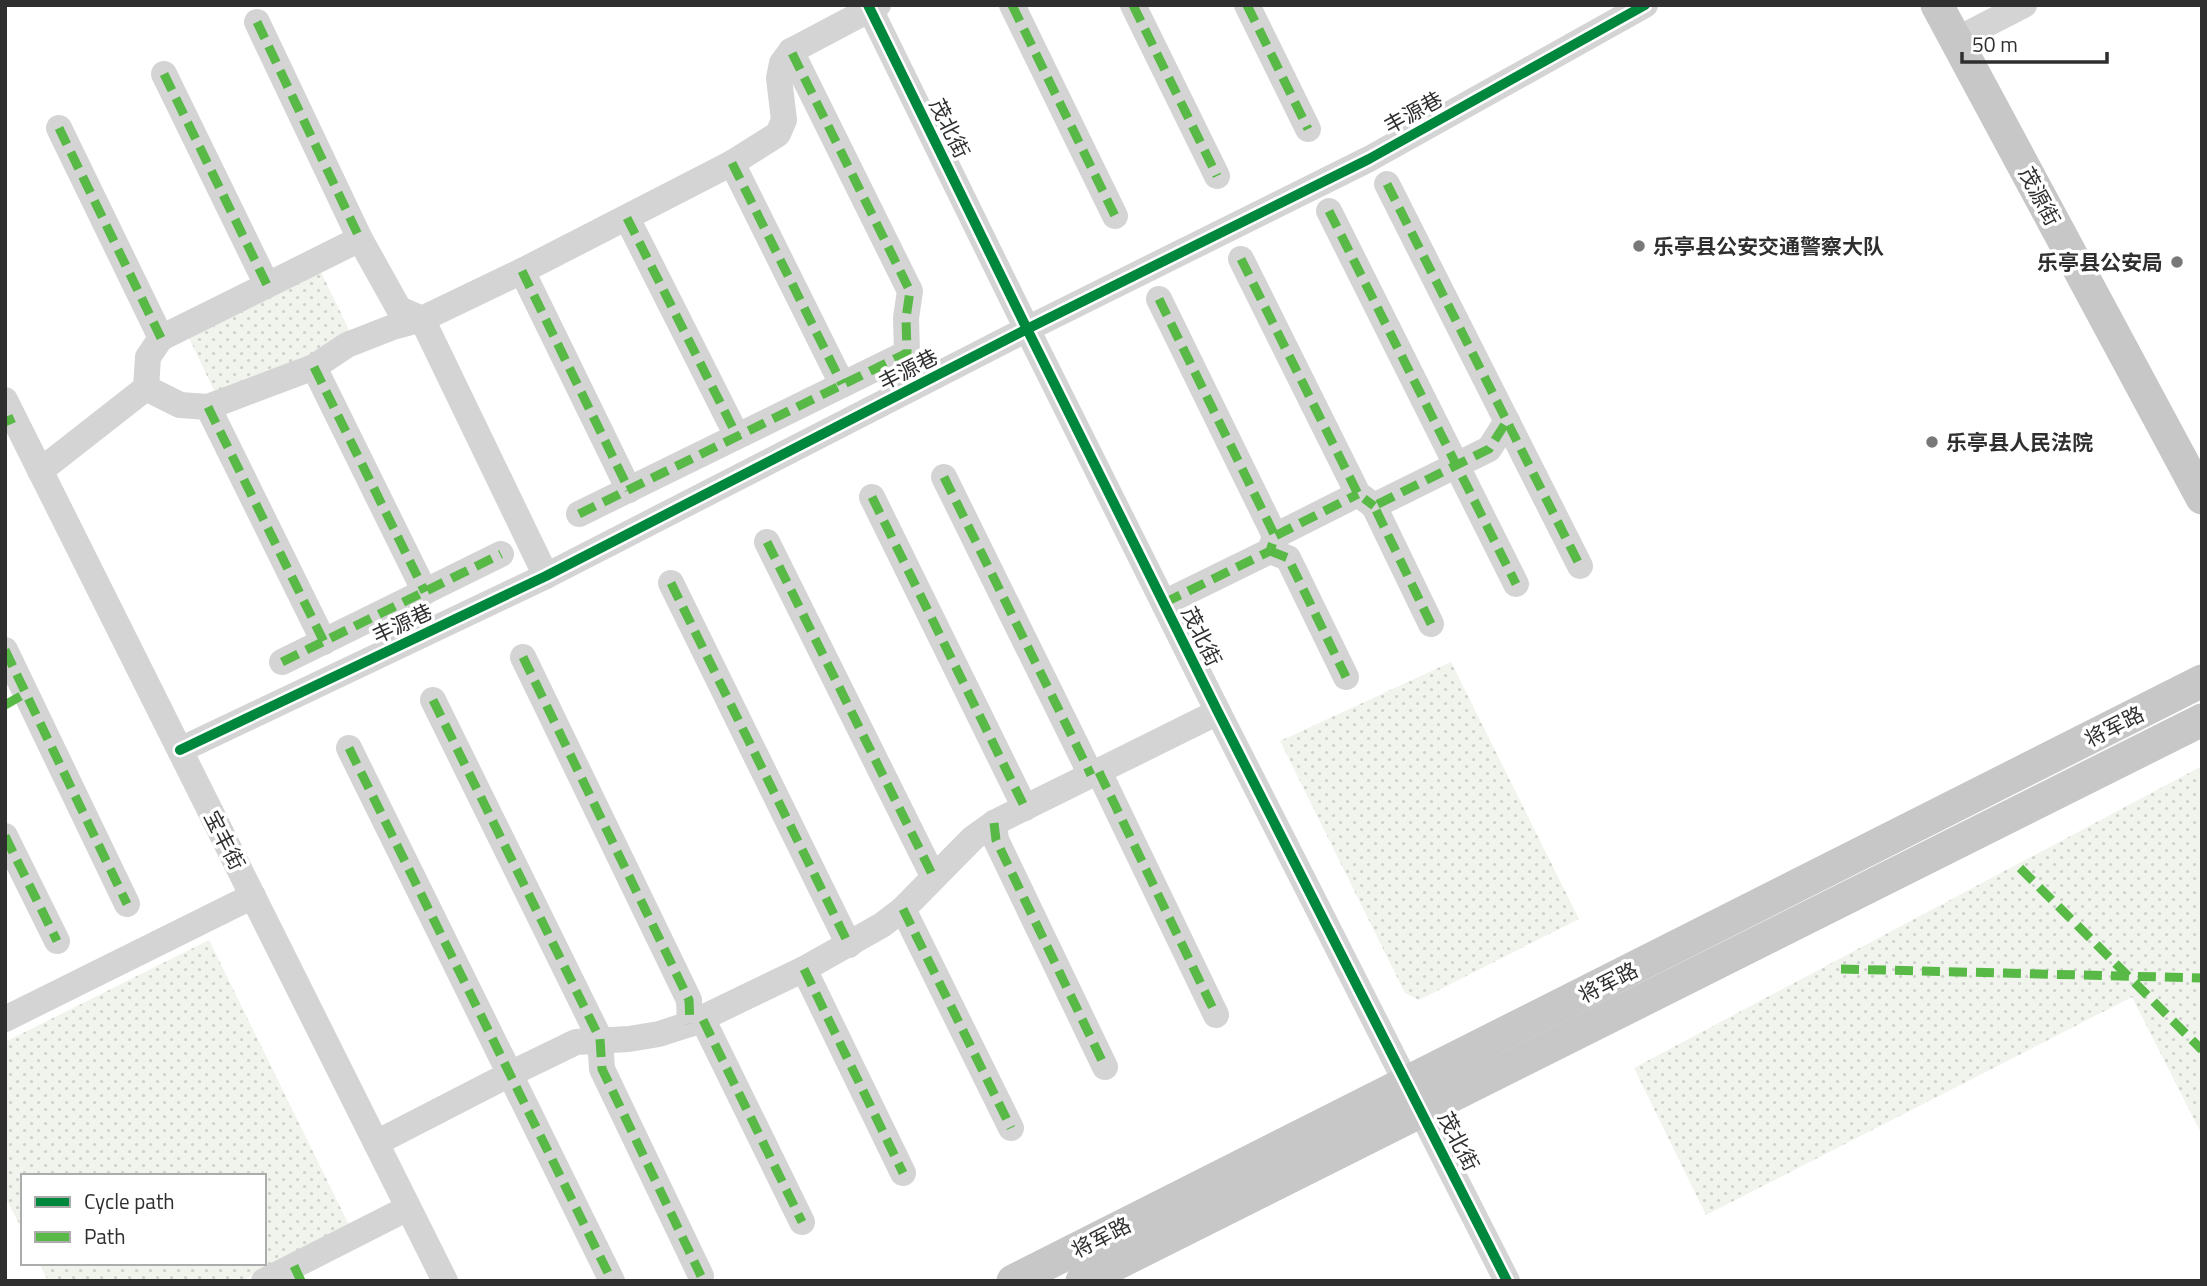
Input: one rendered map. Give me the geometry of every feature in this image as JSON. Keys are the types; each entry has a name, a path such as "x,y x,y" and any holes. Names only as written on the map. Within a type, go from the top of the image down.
{"main road":[{"name":"茂源街","path":"1937,5 2202,498"},
{"name":"将军路","path":"1082,1281 1415,1097 2202,681"},
{"name":"将军路","path":"1013,1281 1415,1097 2202,720"}],"street":[{"path":"1013,5 1115,216"},
{"path":"1133,5 1217,176"},
{"path":"1247,5 1308,129"},
{"name":"丰源巷","path":"180,750 546,576 1027,329 1369,159 1645,5"},
{"path":"1956,40 2024,5"},
{"path":"146,388 180,405 208,407 314,367 348,345 422,319 522,271 732,163 778,134 784,120 779,78 782,63 792,51 872,7"},
{"name":"茂北街","path":"872,7 1027,329 1507,1281"},
{"path":"257,22 360,239 399,309 422,319 546,576"},
{"path":"579,514 907,353 906,318 910,291 792,51"},
{"path":"164,74 267,285"},
{"path":"59,128 161,338"},
{"path":"732,163 842,384"},
{"path":"1387,184 1580,566"},
{"path":"1329,211 1516,584"},
{"path":"627,218 737,436"},
{"path":"40,471 146,388 148,357 161,338 360,239"},
{"path":"1241,259 1431,624"},
{"path":"522,271 629,490"},
{"path":"1159,299 1273,543 1288,558 1346,677"},
{"path":"314,367 425,592"},
{"path":"208,407 324,642"},
{"name":"宝丰街","path":"8,413 40,471 445,1281"},
{"path":"1164,603 1273,543 1366,500 1457,466 1489,449 1507,421"},
{"path":"944,477 1216,1015"},
{"path":"872,497 1025,808"},
{"path":"767,542 933,876"},
{"path":"282,662 501,554"},
{"path":"671,583 849,945"},
{"path":"5,650 16,699 127,904"},
{"path":"523,657 690,999 696,1022 802,1223"},
{"path":"433,700 600,1039 602,1069 701,1276"},
{"path":"376,1143 576,1042 639,1037 696,1022 804,969 882,925 903,909 973,838 994,823 1218,712"},
{"path":"349,748 612,1281"},
{"path":"994,823 996,840 1105,1068"},
{"path":"5,836 57,940"},
{"path":"5,1019 253,896"},
{"path":"903,909 1011,1128"},
{"path":"804,969 903,1172"},
{"path":"264,1281 298,1273 408,1208"}],"shaded area":[{"path":"321,272 353,338 220,403 188,336"},
{"path":"1451,662 1579,919 1419,1000 1405,993 1280,741"},
{"path":"2202,766 2202,1135 2132,997 1706,1215 1634,1068"},
{"path":"209,940 351,1229 241,1281 48,1281 40,1265 266,1265 266,1174 21,1174 21,1227 5,1197 5,1042"}],"marked path":[{"path":"1012,5 1115,216"},
{"path":"1133,5 1217,176"},
{"path":"1247,5 1308,129"},
{"path":"257,22 360,239"},
{"path":"579,514 907,353 906,318 910,291 791,51"},
{"path":"164,74 267,285"},
{"path":"59,128 161,338"},
{"path":"732,163 842,384"},
{"path":"1387,184 1580,566"},
{"path":"1329,211 1516,584"},
{"path":"627,218 737,436"},
{"path":"1241,259 1358,494 1374,506"},
{"path":"522,271 629,490"},
{"path":"1159,299 1275,536"},
{"path":"314,367 425,592"},
{"path":"208,407 324,642"},
{"path":"5,422 14,418"},
{"path":"1431,624 1374,506 1489,449 1507,421"},
{"path":"944,477 1091,775"},
{"path":"1164,603 1270,551 1275,536 1358,494"},
{"path":"872,497 1025,808"},
{"path":"767,542 933,876"},
{"path":"1270,551 1288,558 1346,677"},
{"path":"282,662 501,554"},
{"path":"671,583 849,945"},
{"path":"5,650 127,904"},
{"path":"523,657 689,1000 690,1024"},
{"path":"5,705 26,693"},
{"path":"433,700 600,1039 602,1069 701,1276"},
{"path":"349,748 612,1281"},
{"path":"1099,772 1216,1015"},
{"path":"994,823 996,840 1105,1067"},
{"path":"5,836 57,941"},
{"path":"2020,868 2202,1050"},
{"path":"903,909 1011,1128"},
{"path":"804,969 903,1173"},
{"path":"1841,969 2202,978"},
{"path":"703,1020 802,1222"},
{"path":"294,1266 301,1281"}],"cycle path":[{"path":"868,5 1218,712 1507,1281"},
{"path":"180,750 546,576 1027,329 1369,159 1645,5"}],"place":[{"name":"乐亭县公安交通警察大队","path":"1639,246"},
{"name":"乐亭县公安局","path":"2177,262"},
{"name":"乐亭县人民法院","path":"1932,442"}]}
